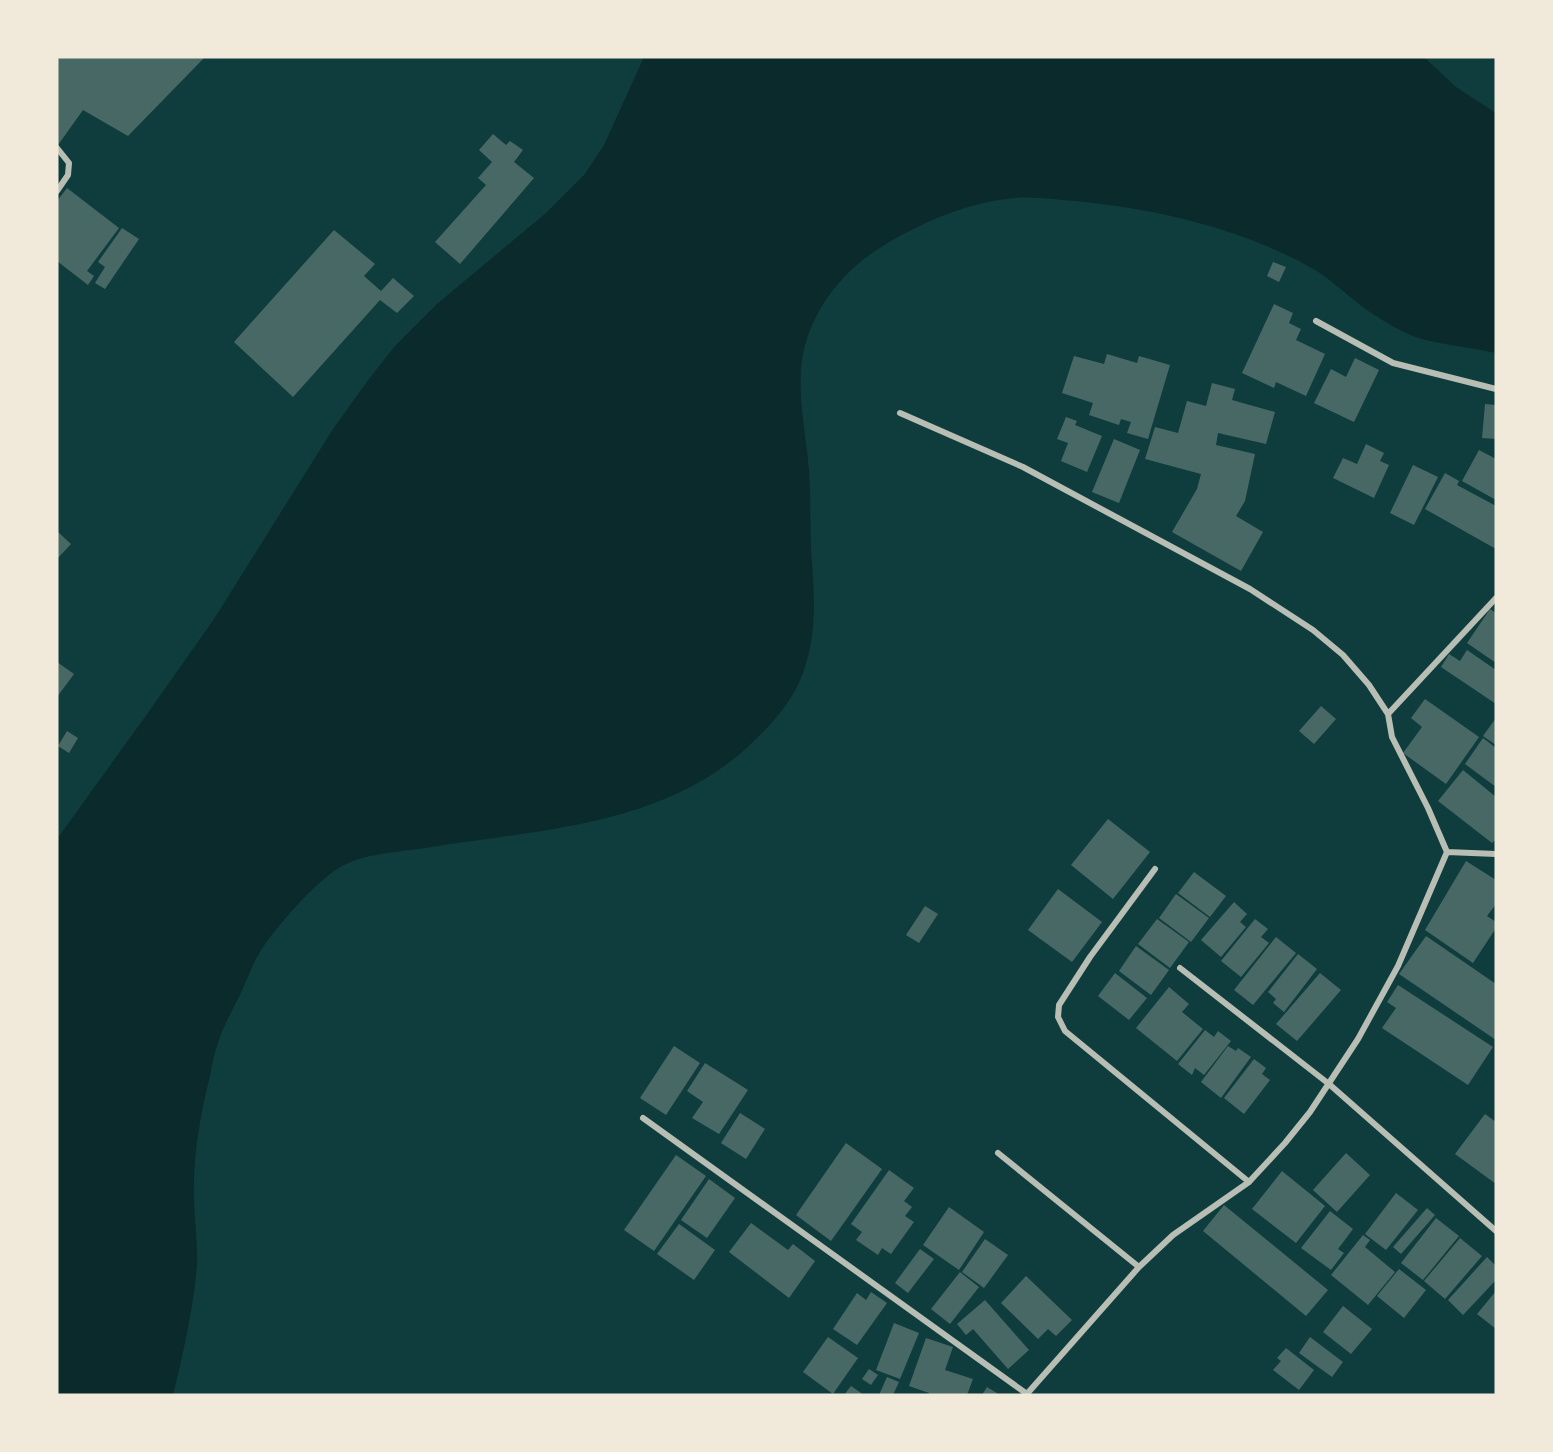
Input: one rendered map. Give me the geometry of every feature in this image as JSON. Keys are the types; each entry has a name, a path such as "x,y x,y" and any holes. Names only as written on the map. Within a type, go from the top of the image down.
{"street":[{"path":"57,191 68,175 69,163 58,149"},
{"path":"1316,321 1393,363 1496,389"},
{"path":"643,1118 1027,1395 1139,1267 1173,1235 1249,1182 1310,1112 1359,1039 1398,966 1447,852 1428,808 1392,737 1388,714 1369,685 1343,655 1313,630 1250,589 1023,467 900,413"},
{"path":"1388,714 1496,598"},
{"path":"1447,852 1496,854"},
{"path":"1155,869 1090,957 1059,1005 1058,1017 1065,1031 1249,1182"},
{"path":"1180,968 1329,1084 1496,1231"},
{"path":"998,1153 1139,1267"}],"water":[{"path":"644,57 1424,57 1456,87 1496,113 1496,353 1430,341 1407,333 1370,312 1316,271 1251,240 1189,220 1125,207 1034,198 1014,198 975,205 927,222 867,257 852,269 827,299 809,333 804,352 801,393 810,482 813,625 804,670 783,709 753,742 719,770 682,791 642,807 559,828 365,857 334,871 311,891 286,917 260,952 225,1024 215,1051 195,1158 196,1280 188,1330 173,1395 57,1395 57,839 214,619 333,429 369,379 395,346 437,304 546,213 584,175 604,145"}],"building":[{"path":"57,57 205,57 128,136 83,110 58,145"},
{"path":"493,134 506,145 510,141 523,150 514,162 534,178 460,264 435,242 486,185 478,178 492,162 479,150"},
{"path":"67,188 119,228 87,271 94,276 88,285 57,261 57,201"},
{"path":"122,228 139,239 105,289 95,283 105,267 98,262"},
{"path":"334,230 375,264 364,276 381,291 393,278 414,296 397,313 380,300 293,397 234,342"},
{"path":"1273,262 1286,267 1279,282 1267,276"},
{"path":"1274,304 1293,313 1289,323 1301,329 1296,340 1325,354 1306,396 1276,382 1274,388 1242,373"},
{"path":"1107,354 1137,363 1139,356 1170,365 1148,439 1127,433 1131,422 1121,419 1119,425 1089,415 1093,403 1062,393 1074,356 1104,364"},
{"path":"1355,358 1379,370 1354,422 1314,403 1331,369 1346,377"},
{"path":"1212,383 1235,389 1232,400 1275,412 1266,444 1218,433 1216,445 1255,454 1245,501 1236,516 1263,532 1241,571 1172,532 1197,489 1201,474 1145,459 1155,427 1178,433 1187,401 1206,406"},
{"path":"1485,404 1496,405 1496,439 1482,438"},
{"path":"1066,417 1077,421 1075,425 1102,436 1087,472 1061,461 1068,443 1057,439"},
{"path":"1114,439 1140,450 1119,503 1092,492"},
{"path":"1366,444 1384,453 1380,461 1389,465 1374,498 1333,478 1343,458 1357,464"},
{"path":"1479,450 1496,459 1496,500 1462,481"},
{"path":"1413,465 1438,477 1414,525 1390,513"},
{"path":"1445,473 1459,481 1457,485 1496,506 1496,549 1425,509"},
{"path":"57,531 71,544 57,559"},
{"path":"1490,609 1496,613 1496,663 1467,643"},
{"path":"1467,650 1496,670 1496,704 1441,667 1449,654 1460,661"},
{"path":"57,662 74,674 57,697"},
{"path":"1425,699 1479,737 1446,784 1403,753 1422,727 1411,718"},
{"path":"1321,706 1336,719 1314,744 1299,731"},
{"path":"1496,718 1496,745 1483,736"},
{"path":"67,731 78,738 69,753 58,746"},
{"path":"1483,738 1496,748 1496,787 1465,764"},
{"path":"1463,770 1496,797 1496,839 1492,843 1438,801"},
{"path":"1108,819 1150,852 1113,899 1071,865"},
{"path":"1466,861 1496,880 1496,904 1487,916 1496,922 1496,928 1473,963 1425,930"},
{"path":"1194,872 1226,896 1210,917 1178,893"},
{"path":"1058,889 1102,922 1072,962 1028,930"},
{"path":"1176,894 1209,918 1191,942 1159,918"},
{"path":"1234,902 1247,914 1240,922 1246,927 1221,957 1201,940"},
{"path":"925,906 938,914 919,943 906,935"},
{"path":"1157,919 1189,942 1170,968 1138,944"},
{"path":"1255,919 1268,929 1261,937 1269,943 1241,977 1221,961"},
{"path":"1426,936 1496,984 1496,1040 1399,974"},
{"path":"1276,937 1296,953 1253,1005 1234,990"},
{"path":"1136,946 1169,970 1151,995 1119,971"},
{"path":"1298,954 1317,969 1284,1012 1273,1003 1276,999 1268,992"},
{"path":"1115,973 1147,998 1129,1020 1098,996"},
{"path":"1320,973 1341,990 1297,1041 1276,1024"},
{"path":"1398,985 1493,1047 1468,1085 1382,1028 1396,1008 1387,1002"},
{"path":"1169,987 1189,1004 1182,1012 1203,1029 1177,1061 1136,1028"},
{"path":"1205,1030 1214,1037 1218,1031 1231,1041 1204,1075 1195,1068 1192,1075 1178,1064"},
{"path":"674,1046 700,1063 666,1115 640,1098"},
{"path":"1228,1046 1236,1051 1238,1048 1251,1057 1221,1098 1201,1082"},
{"path":"1254,1059 1266,1068 1262,1074 1270,1080 1244,1114 1224,1098"},
{"path":"705,1063 748,1090 719,1134 692,1118 703,1102 687,1091"},
{"path":"740,1113 765,1129 746,1159 721,1143"},
{"path":"1485,1114 1496,1122 1496,1184 1455,1154"},
{"path":"846,1143 882,1169 831,1241 796,1215"},
{"path":"1346,1153 1370,1175 1337,1212 1313,1190"},
{"path":"676,1155 706,1176 654,1251 624,1230"},
{"path":"889,1170 914,1188 904,1201 912,1207 905,1216 914,1222 891,1254 882,1248 878,1255 856,1240 862,1232 851,1224"},
{"path":"1282,1171 1325,1206 1296,1243 1252,1209"},
{"path":"709,1179 735,1198 707,1238 681,1220"},
{"path":"1396,1193 1418,1210 1386,1250 1365,1234"},
{"path":"1224,1205 1328,1290 1306,1316 1203,1231"},
{"path":"949,1207 984,1232 959,1270 923,1245"},
{"path":"1427,1208 1435,1215 1401,1254 1393,1247"},
{"path":"1330,1211 1353,1229 1338,1249 1344,1253 1331,1270 1301,1248"},
{"path":"1436,1218 1459,1236 1423,1280 1401,1263"},
{"path":"751,1223 788,1250 793,1244 815,1261 789,1298 729,1252"},
{"path":"679,1224 715,1250 694,1280 657,1254"},
{"path":"1363,1235 1370,1240 1365,1247 1395,1272 1368,1305 1331,1275"},
{"path":"1460,1238 1482,1256 1445,1299 1424,1281"},
{"path":"985,1239 1008,1255 984,1288 962,1272"},
{"path":"920,1249 934,1259 908,1293 895,1283"},
{"path":"1487,1257 1496,1266 1496,1280 1463,1315 1448,1300"},
{"path":"1399,1269 1426,1290 1404,1318 1377,1296"},
{"path":"960,1272 979,1287 950,1324 931,1309"},
{"path":"1026,1276 1072,1320 1056,1336 1048,1329 1038,1339 1001,1303"},
{"path":"1496,1291 1496,1329 1477,1314"},
{"path":"871,1292 887,1303 857,1345 833,1329 857,1293 866,1300"},
{"path":"985,1300 1029,1350 1008,1369 973,1329 966,1335 957,1324"},
{"path":"1343,1306 1372,1329 1351,1354 1323,1332"},
{"path":"894,1323 919,1333 900,1379 876,1370"},
{"path":"828,1337 858,1358 833,1394 803,1372"},
{"path":"1310,1337 1343,1362 1332,1377 1299,1353"},
{"path":"926,1338 953,1347 945,1370 973,1379 967,1395 929,1395 929,1393 909,1386"},
{"path":"1286,1348 1314,1370 1299,1390 1273,1370 1281,1361 1277,1358"},
{"path":"869,1369 878,1375 871,1385 862,1379"},
{"path":"887,1377 899,1382 893,1395 879,1395"},
{"path":"851,1386 864,1395 844,1395"},
{"path":"987,1387 1000,1395 982,1395"}]}
